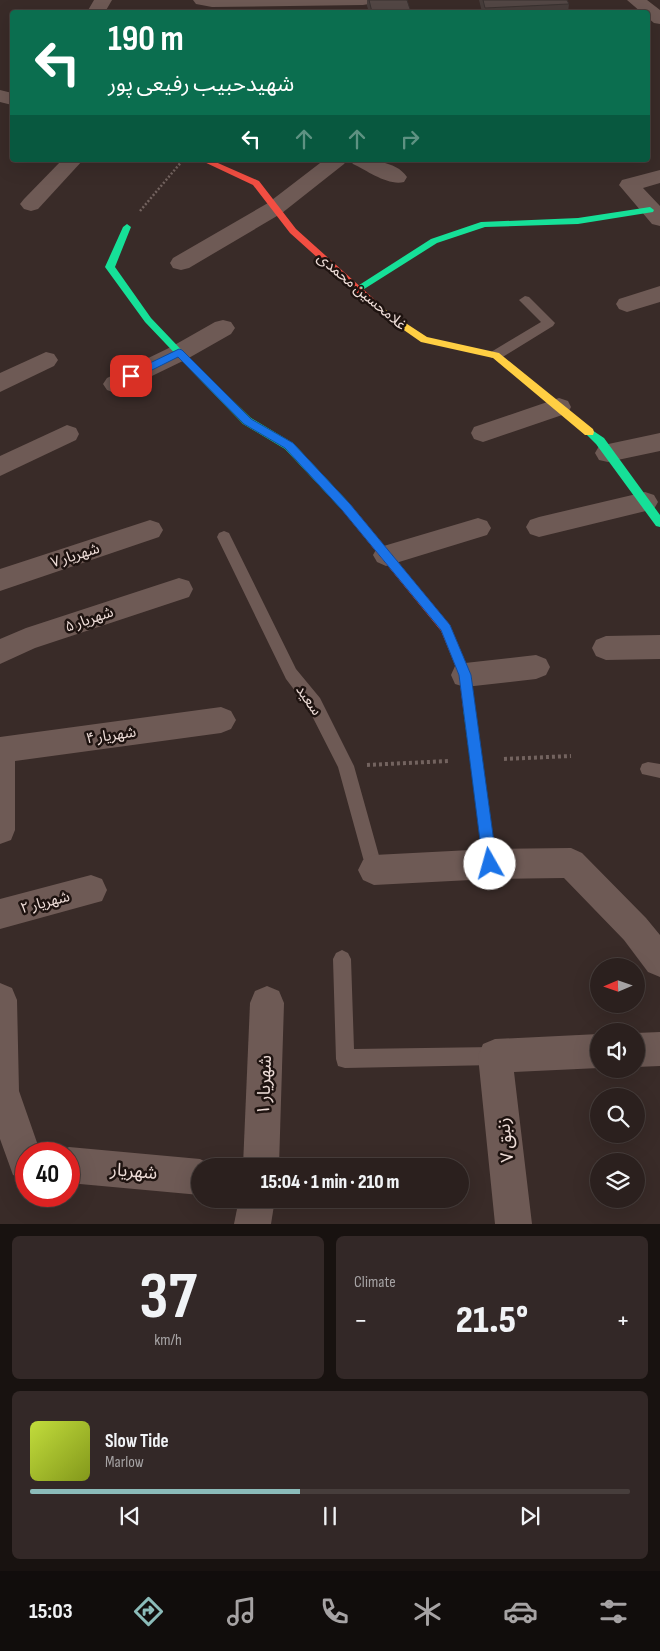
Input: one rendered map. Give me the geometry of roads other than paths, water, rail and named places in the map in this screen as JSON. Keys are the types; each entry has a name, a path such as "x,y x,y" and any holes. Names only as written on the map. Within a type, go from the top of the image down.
{"street":[{"path":"209,5 363,0"},
{"path":"636,0 649,10"},
{"path":"650,11 660,19"},
{"path":"31,204 71,162"},
{"name":"غلامحسین محمدی","path":"211,162 256,183 293,231 388,316 424,340 496,355 600,441 660,523"},
{"path":"181,263 275,208 333,162"},
{"path":"364,162 397,177"},
{"path":"655,214 629,185 660,176"},
{"path":"358,289 434,241 484,224 578,221 655,214"},
{"path":"127,226 110,267 148,320 248,421 289,446 346,507 446,628 465,675 490,864"},
{"path":"627,304 660,294"},
{"path":"115,384 179,353 223,328"},
{"path":"0,383 46,360"},
{"path":"483,433 559,407"},
{"path":"0,467 67,434"},
{"path":"608,453 660,442"},
{"path":"539,527 644,502"},
{"path":"386,555 478,528"},
{"name":"شهریار ۷","path":"0,580 150,530"},
{"name":"شهریار ۵","path":"0,652 26,640 179,589"},
{"path":"606,648 660,647"},
{"path":"465,675 536,667"},
{"name":"شهریار ۴","path":"0,750 221,720"},
{"path":"0,762 0,830"},
{"path":"374,870 490,864 571,863 647,928 660,961"},
{"name":"شهریار ۲","path":"0,914 91,890"},
{"path":"0,1000 1,1091 19,1142"},
{"name":"شهریار ۱","path":"261,1158 267,1003"},
{"path":"645,1049 660,1048"},
{"path":"495,1056 590,1051"},
{"name":"زنبق ۷","path":"495,1056 514,1224"},
{"name":"شهریار","path":"80,1166 191,1176"},
{"path":"252,1224 255,1208"}],"lane":[{"path":"496,355 548,324 525,300"},
{"name":"سعید","path":"224,537 291,674 314,703 346,766 374,870"},
{"path":"342,959 345,1059 495,1056"}]}
